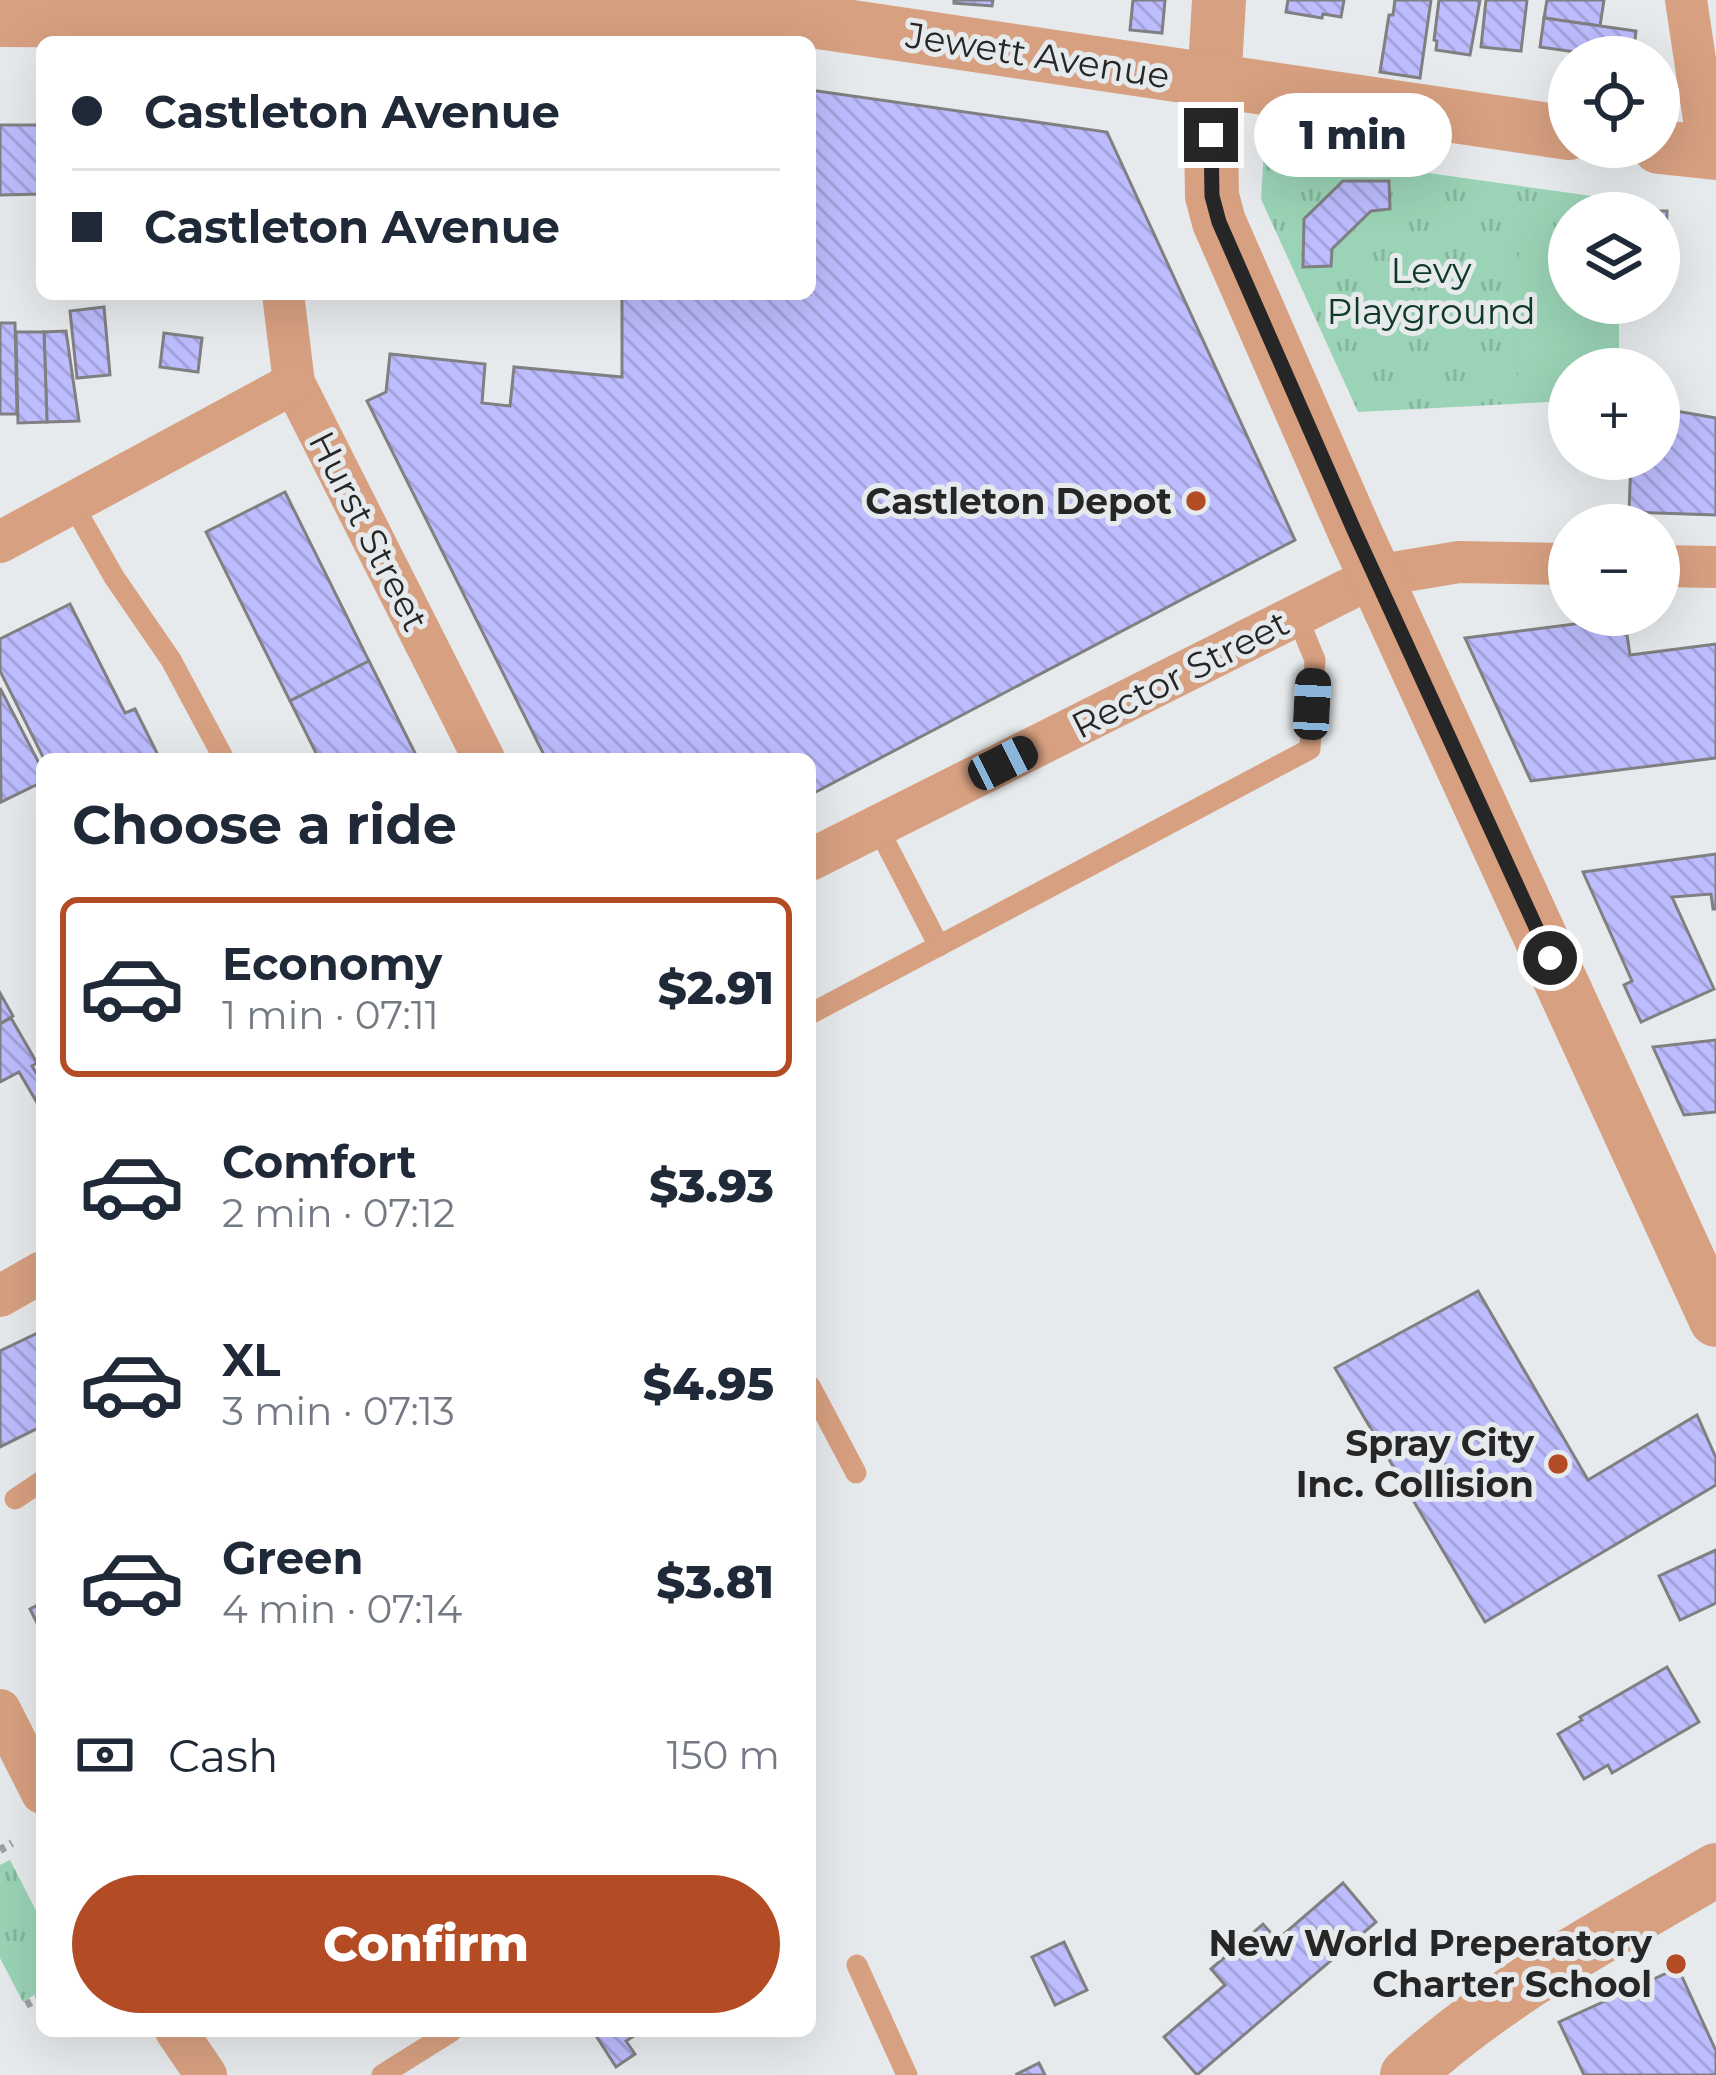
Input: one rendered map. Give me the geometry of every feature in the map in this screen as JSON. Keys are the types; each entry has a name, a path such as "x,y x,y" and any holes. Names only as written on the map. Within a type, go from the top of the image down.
{"street":[{"path":"1219,0 1212,82 1216,213 1376,576 1716,1320"},
{"path":"1686,0 1695,151"},
{"name":"Jewett Avenue","path":"0,20 253,32 737,10 1548,130"},
{"name":"Hurst Street","path":"284,300 294,383 481,753"},
{"path":"0,542 294,383"},
{"name":"Rector Street","path":"816,857 1376,576 1459,562 1548,564"},
{"path":"1680,566 1716,567"},
{"path":"0,1295 36,1275"},
{"path":"0,1710 36,1781"},
{"path":"1407,2075 1518,1986 1716,1870"},
{"path":"180,2037 206,2075"}],"lane":[{"path":"72,503 114,578 171,660 221,753"},
{"path":"816,1011 1310,749 1315,660 1297,616"},
{"path":"878,826 939,946"},
{"path":"816,1397 856,1474"},
{"path":"16,1499 36,1485"},
{"path":"857,1965 907,2075"},
{"path":"382,2075 442,2037"}],"path":[{"path":"0,1850 12,1843"},
{"path":"26,2005 36,1999"}],"green space":[{"name":"Levy Playground","path":"1264,150 1563,192 1548,192 1548,324 1619,324 1619,348 1548,348 1548,402 1358,412 1261,199"},
{"path":"1519,233 1548,234 1548,324 1611,324 1611,348 1548,348 1548,389 1518,389"},
{"path":"10,1860 36,1910 36,1994 23,2002 0,1958 0,1865"}],"building":[{"path":"954,0 993,0 992,6"},
{"path":"1133,0 1165,0 1162,33 1130,30"},
{"path":"1288,0 1344,0 1341,17 1323,14 1322,18 1286,12"},
{"path":"1395,0 1431,0 1420,78 1380,72"},
{"path":"1439,0 1480,0 1470,55 1436,50"},
{"path":"1486,0 1527,0 1521,51 1481,47"},
{"path":"1547,0 1604,0 1600,26 1544,18"},
{"path":"1544,18 1636,31 1635,36 1548,36 1548,48 1540,47"},
{"path":"816,91 1107,132 1295,540 816,792 816,753 543,753 367,401 386,392 390,354 485,364 482,403 510,406 514,367 622,377 622,300 816,300"},
{"path":"0,125 36,125 36,194 0,195"},
{"path":"1343,181 1389,181 1390,209 1371,211 1332,249 1331,266 1303,267 1304,219"},
{"path":"104,307 110,375 77,378 70,311"},
{"path":"0,323 15,323 17,414 0,414"},
{"path":"66,331 79,421 47,422 44,332"},
{"path":"16,332 44,332 47,422 18,423"},
{"path":"164,333 202,338 198,372 160,367"},
{"path":"1680,412 1716,418 1716,515 1680,514 1680,504 1629,504 1630,480 1680,480"},
{"path":"285,492 369,661 290,701 206,532"},
{"path":"70,604 125,713 135,709 157,753 41,753 0,671 0,639"},
{"path":"1548,627 1548,636 1627,636 1630,655 1716,644 1716,758 1531,781 1465,638"},
{"path":"369,661 415,753 316,753 290,701"},
{"path":"0,688 36,757 36,785 1,802"},
{"path":"1716,854 1716,909 1711,894 1672,897 1714,989 1641,1022 1624,985 1632,981 1583,872"},
{"path":"0,993 13,1016 0,1024"},
{"path":"11,1018 36,1061 32,1066 36,1101 19,1072 0,1082 0,1024"},
{"path":"1716,1040 1716,1112 1684,1115 1653,1047"},
{"path":"1478,1291 1588,1480 1697,1415 1716,1458 1716,1485 1485,1622 1335,1368"},
{"path":"36,1334 36,1429 0,1447 0,1351"},
{"path":"1716,1550 1716,1603 1680,1620 1659,1576"},
{"path":"1667,1667 1699,1722 1612,1773 1608,1765 1584,1779 1558,1734"},
{"path":"1343,1883 1376,1922 1197,2075 1164,2037 1225,1985 1211,1969 1263,1924 1277,1940"},
{"path":"1064,1942 1087,1990 1055,2005 1032,1957"},
{"path":"1678,1968 1716,2051 1716,2075 1584,2075 1559,2022"},
{"path":"597,2037 632,2037 626,2041 635,2054 616,2067"},
{"path":"1039,2063 1045,2075 1017,2074"}],"place":[{"name":"Castleton Depot","path":"1196,501"},
{"name":"Spray City Inc. Collision","path":"1558,1464"},
{"name":"New World Preperatory Charter School","path":"1676,1964"}],"route":[{"path":"1211,135 1212,196 1219,222 1550,958"}]}
